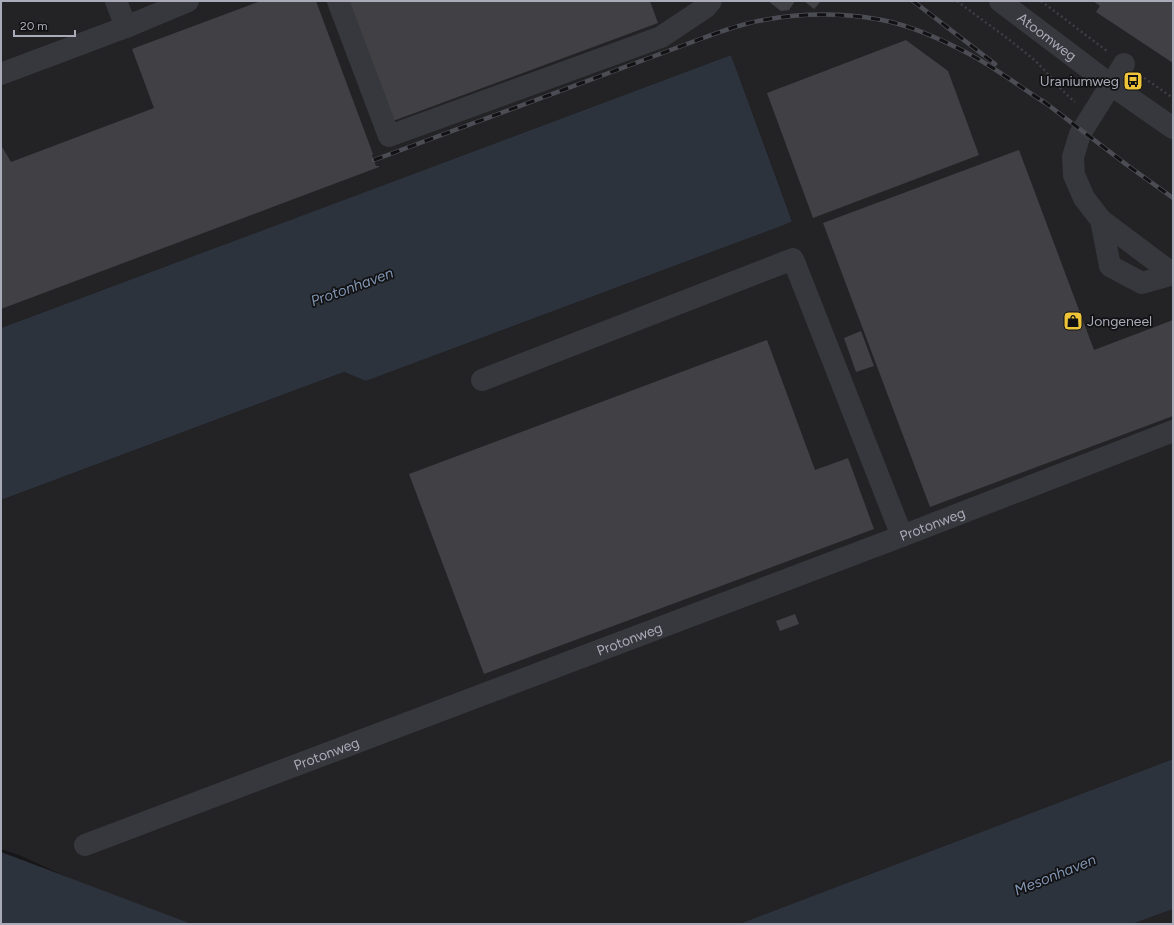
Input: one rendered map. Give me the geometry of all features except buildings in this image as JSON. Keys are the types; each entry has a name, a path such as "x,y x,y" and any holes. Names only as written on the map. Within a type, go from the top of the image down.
{"street":[{"path":"116,1 126,27"},
{"path":"1,74 126,27 188,1"},
{"path":"338,1 389,136 661,37 706,7 711,1"},
{"name":"Atoomweg","path":"1000,1 1111,85 1173,128"},
{"path":"1124,64 1080,134 1075,149 1073,165 1074,175 1084,198 1101,220 1173,274"},
{"path":"1101,220 1110,266 1142,283 1173,274"},
{"path":"482,380 793,259 902,536"},
{"name":"Protonweg","path":"85,845 902,536 1173,431"}],"path":[{"name":"Atoomweg","path":"958,1 1032,58 1049,74 1066,94 1092,115"}],"shaded area":[{"path":"1,1 1173,1 1173,759 739,924 192,924 71,879 19,855 1,849 1,500 344,372 366,381 784,225 792,220 731,55 1,328"},
{"path":"1173,909 1173,924 1132,924"}],"water":[{"name":"Protonhaven","path":"731,55 792,221 366,381 344,372 1,500 1,328"},
{"name":"Mesonhaven","path":"1173,759 1173,909 1132,924 739,924"},
{"path":"1,852 192,924 1,924"}],"railway":[{"path":"913,1 995,64"},
{"path":"374,160 726,30 756,21 793,16 853,16 882,20 917,30 973,56 1047,104"},
{"path":"1043,101 1173,198"}],"place":[{"name":"Uraniumweg","path":"1133,81"},
{"name":"Jongeneel","path":"1073,321"}]}
